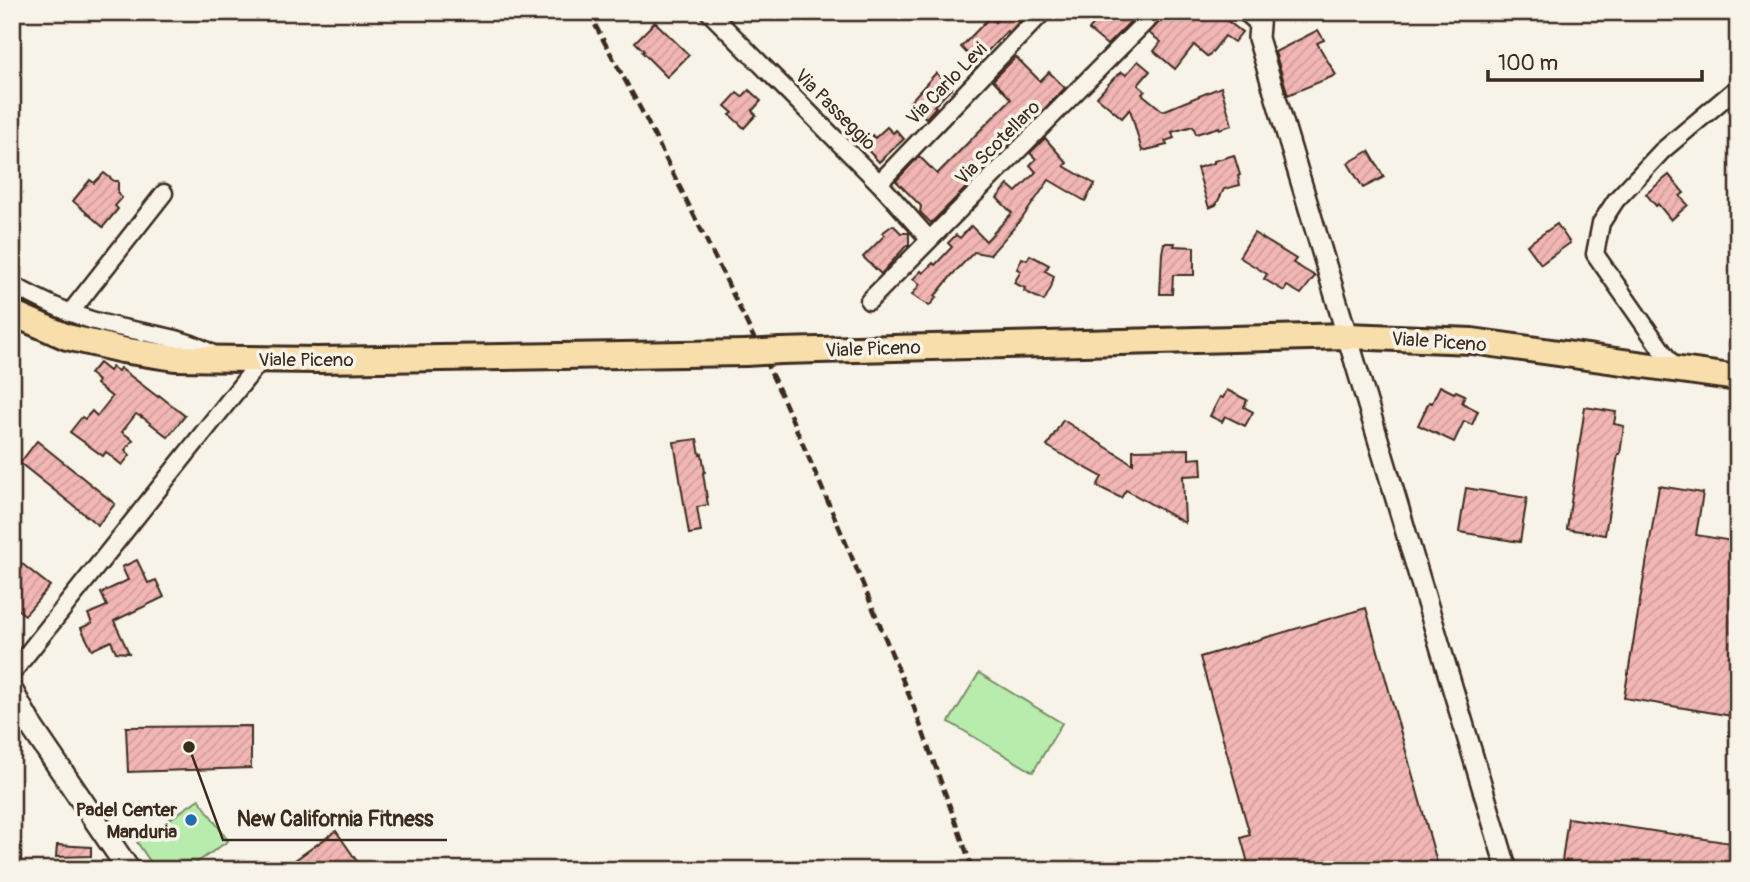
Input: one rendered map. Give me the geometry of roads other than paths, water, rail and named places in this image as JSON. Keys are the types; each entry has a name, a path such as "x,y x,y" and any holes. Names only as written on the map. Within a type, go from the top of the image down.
{"main road":[{"name":"Viale Piceno","path":"12,313 66,337 122,350 175,358 332,360 746,353 1347,336 1472,341 1738,378"},
{"path":"12,691 33,729 129,870"}],"street":[{"name":"Via Passeggio","path":"709,12 879,183 929,239"},
{"name":"Via Carlo Levi","path":"879,183 1043,12"},
{"name":"Via Scotellaro","path":"869,301 1154,12"},
{"path":"1254,16 1258,38 1507,870"},
{"path":"1675,369 1595,254 1601,223 1616,200 1662,151 1738,87"},
{"path":"69,313 164,193"},
{"path":"12,285 69,313 184,341 202,347 221,359"},
{"path":"12,673 262,359"}],"railway":[{"path":"588,12 645,117 781,394 913,705 973,870"}],"place":[{"name":"New California Fitness","path":"189,747"},
{"name":"Padel Center Manduria","path":"191,820"}]}
